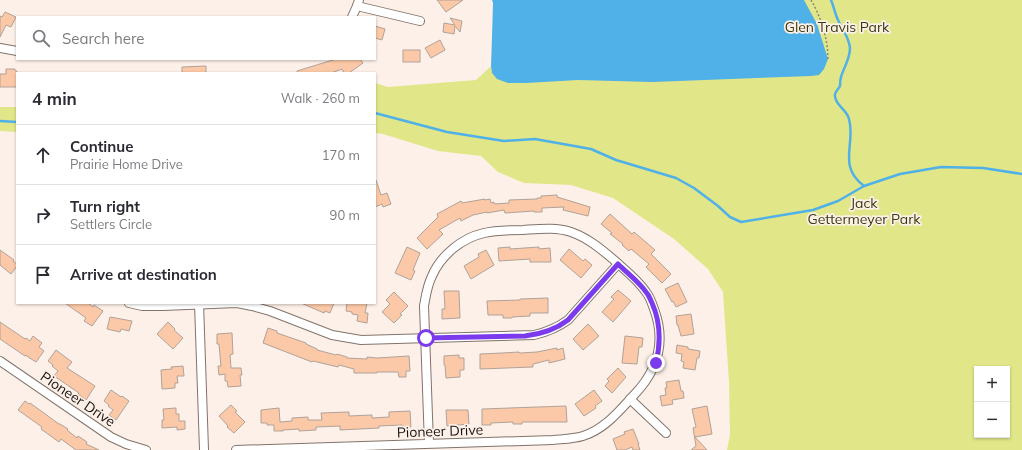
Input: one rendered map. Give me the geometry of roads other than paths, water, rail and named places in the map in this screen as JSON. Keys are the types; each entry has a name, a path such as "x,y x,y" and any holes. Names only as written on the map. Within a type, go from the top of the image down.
{"street":[{"path":"352,16 358,3 420,21"},
{"path":"0,48 16,51"},
{"name":"Pioneer Drive","path":"236,450 429,444 553,440 572,439 583,436 604,425 613,417 639,390 656,363 660,335 658,318 647,293 618,264 586,239 570,232 558,229 500,231 484,233 457,245 449,252 432,275 424,306 429,444"},
{"path":"242,304 270,311 332,335 361,340 525,336 547,332 568,320 618,264"},
{"path":"133,304 142,306 198,304 204,450"},
{"name":"Pioneer Drive","path":"0,361 111,437 126,444 146,450"},
{"path":"630,399 666,433"}],"water":[{"path":"492,0 804,0 817,24 828,59 824,69 819,75 811,76 652,82 578,80 508,83 497,79 492,73"}],"waterway":[{"path":"831,0 850,48 840,86 835,95 837,102 848,116 851,128 849,154 851,171 864,186"},
{"path":"376,113 447,132 504,141 535,139 591,149 616,160 676,178 694,188 730,217 741,222 813,210 838,201 864,186 900,174 941,167 983,168 1022,174"},
{"path":"0,121 16,122"}],"park label":[{"name":"Glen Travis Park","path":"837,27"},
{"name":"Jack Gettermeyer Park","path":"864,212"}]}
